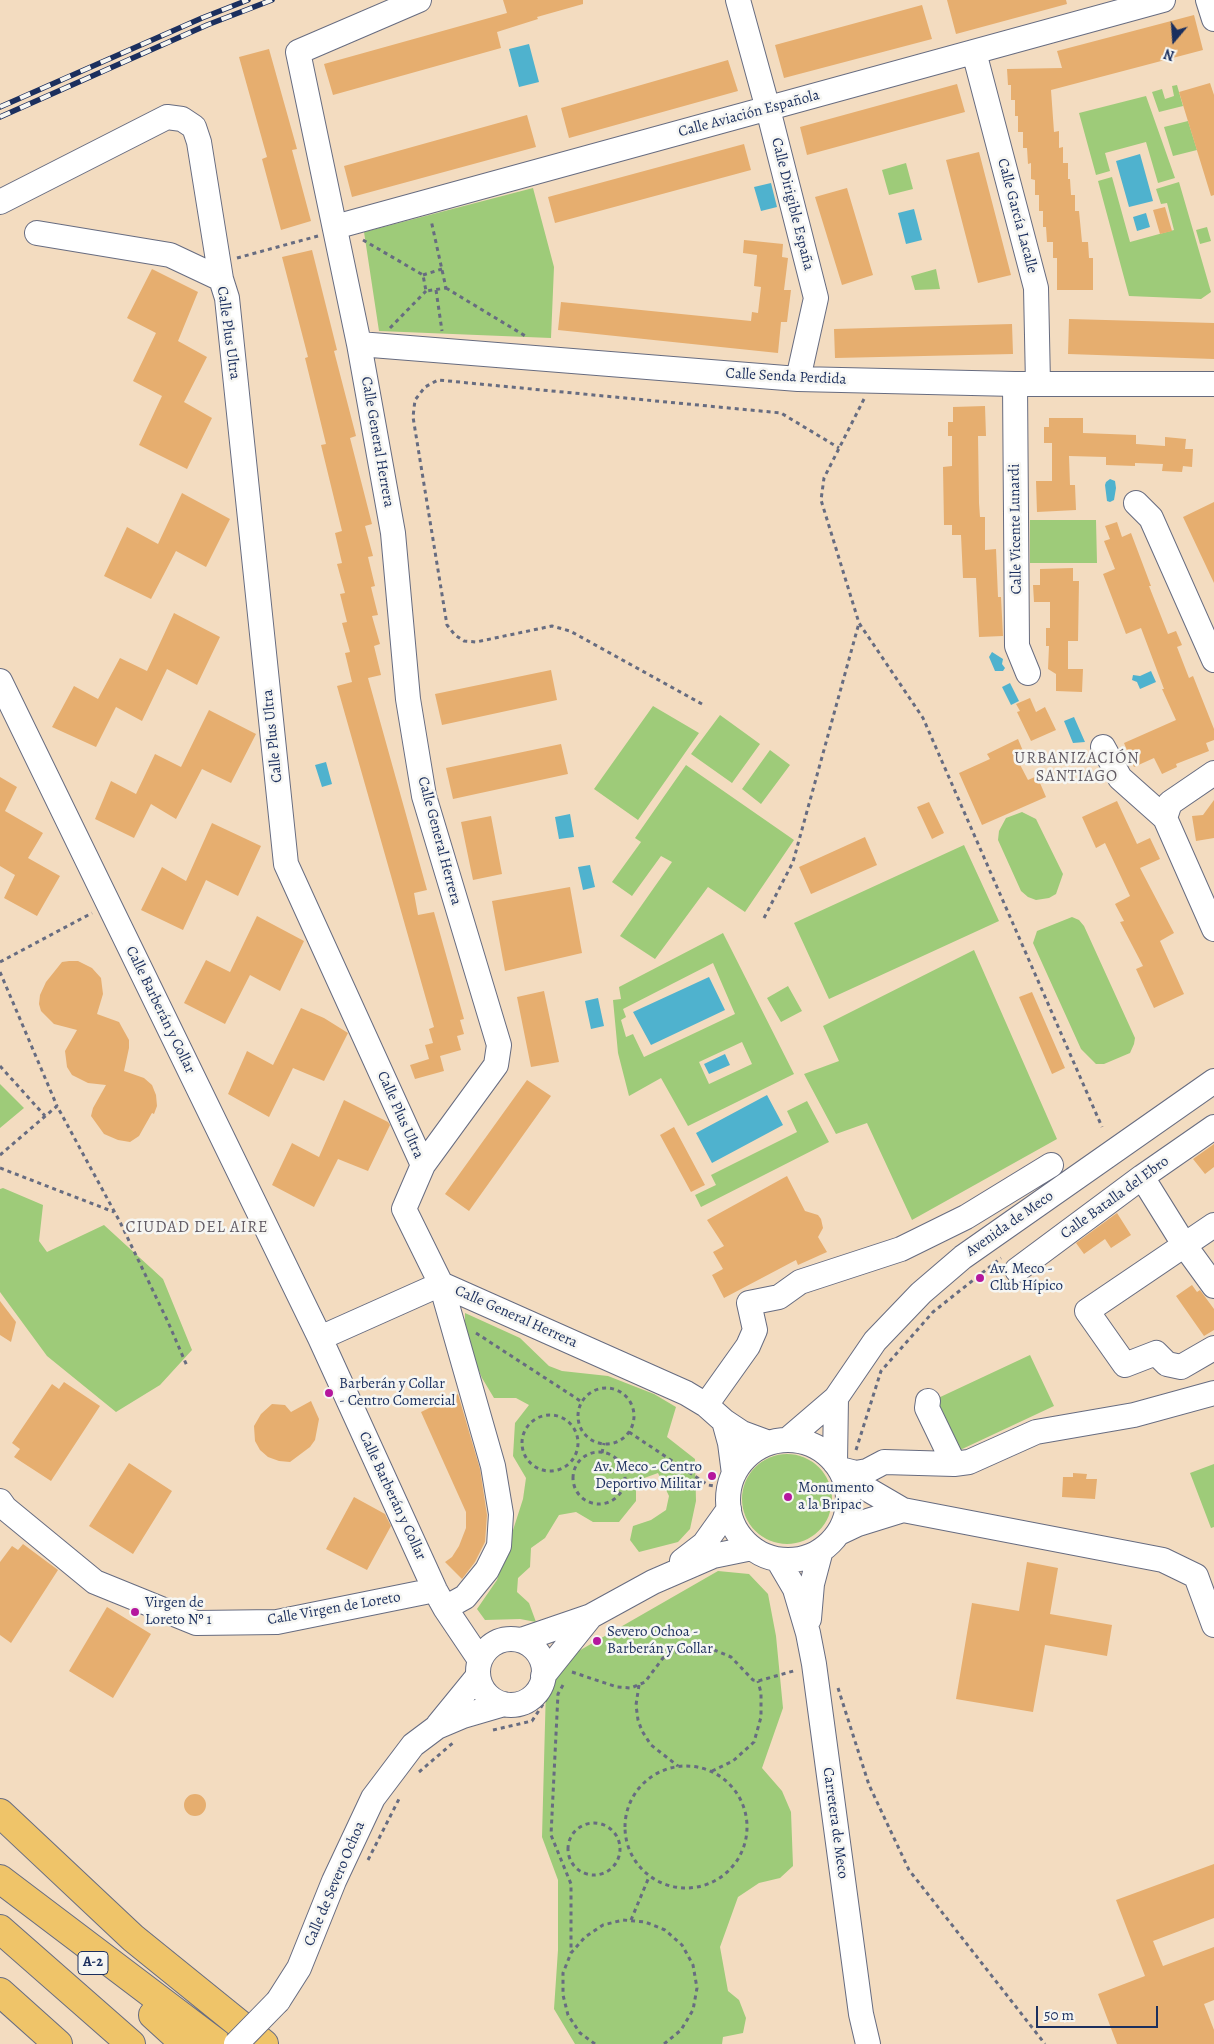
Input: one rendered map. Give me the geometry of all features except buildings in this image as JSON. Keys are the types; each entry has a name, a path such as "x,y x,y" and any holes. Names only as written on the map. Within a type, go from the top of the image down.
{"highway":[{"path":"0,1813 133,1938 264,2044"},
{"path":"0,1881 218,2044"},
{"name":"A-2","path":"0,1881 185,2044"},
{"name":"A-2","path":"0,1928 131,2044"},
{"path":"0,1992 58,2044"}],"street":[{"name":"Calle General Herrera","path":"419,0 298,52 370,345 393,533 408,700 424,796 499,1046 496,1065 423,1166 404,1209 441,1284 677,1389 706,1405 724,1421 742,1433 778,1442"},
{"name":"Calle Dirigible España","path":"738,0 816,298 798,380"},
{"name":"Calle Aviación Española","path":"341,227 1162,0"},
{"path":"1208,0 1214,19"},
{"name":"Calle García Lacalle","path":"974,52 1036,288 1038,384"},
{"name":"Calle Plus Ultra","path":"0,202 167,117 182,119 194,127 199,142 221,279 227,298 286,864 423,1166"},
{"name":"Calle Plus Ultra","path":"37,232 170,256 221,279"},
{"name":"Calle Senda Perdida","path":"370,345 798,380 1015,384 1214,384"},
{"name":"Calle Vicente Lunardi","path":"1015,384 1017,646 1028,672"},
{"path":"1136,503 1151,518 1214,660"},
{"name":"Calle Barberán y Collar","path":"0,681 320,1338 446,1607 479,1668"},
{"path":"1103,747 1120,778 1165,818 1214,929"},
{"path":"1165,818 1170,803 1214,772"},
{"name":"Avenida de Meco","path":"778,1442 836,1398 875,1342 921,1293 963,1257 1214,1081"},
{"name":"Calle Batalla del Ebro","path":"1016,1270 1214,1127"},
{"path":"706,1405 748,1346 755,1330 751,1311 764,1288 782,1281 800,1282 901,1249 966,1217 1051,1164"},
{"path":"1142,1178 1185,1246 1214,1286"},
{"path":"1214,1225 1087,1311 1125,1366 1156,1353 1166,1364 1181,1367 1214,1348"},
{"path":"320,1338 441,1284 452,1317 493,1466 501,1514 499,1546 487,1570 465,1597 446,1607 496,1642"},
{"path":"839,1469 856,1473 867,1471 884,1462 954,1464 969,1462 1036,1432 1134,1415 1214,1393"},
{"path":"836,1398 839,1469"},
{"path":"928,1401 927,1408 954,1464"},
{"path":"724,1421 730,1443 734,1474"},
{"path":"839,1533 848,1510 847,1487 839,1469 826,1453 814,1446 801,1442 778,1442 748,1455 734,1474 730,1485 729,1510 733,1524 741,1537 752,1548 778,1560 801,1559 822,1550 839,1533 858,1524 903,1510"},
{"path":"839,1469 903,1510 1163,1560 1205,1572 1214,1625"},
{"name":"Calle Virgen de Loreto","path":"0,1501 5,1508 95,1582 196,1623 277,1622 446,1607"},
{"path":"653,1582 704,1544 729,1510"},
{"path":"521,1640 591,1616 653,1582 713,1556 752,1548"},
{"path":"808,1633 812,1584 822,1550"},
{"path":"778,1560 795,1589 808,1633"},
{"path":"543,1676 543,1666 540,1657 534,1648 521,1640 511,1638 496,1642 483,1652 479,1668 484,1691 489,1697 504,1704 522,1703 536,1693 543,1676 591,1616"},
{"name":"Carretera de Meco","path":"808,1633 861,2014 868,2044"},
{"name":"Calle de Severo Ochoa","path":"437,1727 479,1668"},
{"name":"Calle de Severo Ochoa","path":"236,2044 278,2001 299,1968 334,1881 373,1798 413,1745 437,1727 463,1716 504,1704"},
{"name":"Carretera de Meco","path":"861,2014 862,2044"}],"path":[{"path":"427,202 446,288"},
{"path":"221,279 232,259 341,227 423,275 442,269"},
{"path":"423,275 426,291"},
{"path":"370,345 383,335 426,291 446,288 538,344 539,359"},
{"path":"436,290 445,351"},
{"path":"702,704 570,631 552,626 476,642 464,640 454,635 447,625 413,417 415,400 425,388 438,380 782,413 839,448"},
{"path":"874,381 824,478 821,500 859,623 923,718 1102,1127"},
{"path":"764,918 793,862 859,623"},
{"path":"0,962 109,905"},
{"path":"0,972 57,1106 114,1212 168,1322 187,1366"},
{"path":"0,1066 45,1116"},
{"path":"0,1155 57,1106"},
{"path":"0,1168 114,1212"},
{"path":"452,1317 582,1402"},
{"path":"614,1389 622,1393 629,1399 633,1408 634,1417 629,1432 620,1440 604,1443 586,1435 581,1428 579,1410 582,1402 596,1390 614,1389"},
{"path":"542,1416 560,1417 568,1421 575,1430 578,1447 572,1460 561,1468 543,1469 528,1460 523,1443 528,1426 542,1416"},
{"path":"575,1430 581,1428"},
{"path":"629,1432 708,1485 714,1486"},
{"path":"602,1453 604,1443"},
{"path":"602,1453 614,1457 618,1461 625,1478 619,1495 610,1502 595,1504 580,1496 573,1481 577,1465 590,1454 602,1453"},
{"path":"572,1460 577,1465"},
{"path":"571,1671 558,1694 551,1835 571,1884 571,1953"},
{"path":"712,1771 733,1761 754,1742 761,1717 761,1693 758,1681"},
{"path":"639,1685 636,1705 642,1731 651,1745 679,1767"},
{"path":"837,1685 844,1701 869,1785 909,1870 1045,2044"},
{"path":"692,1766 712,1771 728,1783 741,1799 747,1819 746,1840 739,1859 726,1874 708,1885 688,1889 668,1886 650,1877 635,1863 626,1845 624,1825 628,1805 638,1788 653,1775 672,1767 692,1766"},
{"path":"591,1824 608,1827 614,1833 619,1845 615,1865 601,1874 584,1874 571,1862 568,1854 570,1837 582,1826 591,1824"},
{"path":"619,1845 626,1845"},
{"path":"561,1858 568,1854"},
{"path":"631,1920 650,1877"},
{"path":"595,2044 580,2033 568,2015 562,1995 563,1973 571,1953 585,1937 603,1925 624,1920 645,1922 664,1930 682,1945 693,1965 697,1988 693,2010 681,2030 664,2044"}],"green space":[{"path":"1177,85 1183,106 1159,112 1152,92 1162,89 1165,99 1174,96 1172,86"},
{"path":"1146,96 1175,178 1158,183 1146,142 1105,153 1110,171 1096,175 1079,113"},
{"path":"1188,121 1197,150 1173,156 1164,127"},
{"path":"906,163 913,189 889,195 882,170"},
{"path":"1112,177 1130,242 1174,230 1167,203 1161,204 1156,189 1179,182 1211,292 1201,299 1129,296 1098,181"},
{"path":"533,188 554,267 551,338 379,331 364,232"},
{"path":"1207,227 1211,241 1200,244 1196,230"},
{"path":"936,269 940,289 915,290 911,276"},
{"path":"1030,520 1096,520 1097,563 1030,563"},
{"path":"653,706 699,733 638,820 594,789"},
{"path":"720,715 760,744 732,783 691,754"},
{"path":"770,750 790,765 761,804 742,789"},
{"path":"686,765 794,840 745,912 708,887 655,959 620,936 672,862 661,856 632,896 612,882 641,842 635,838"},
{"path":"1022,812 1036,819 1063,874 1056,894 1049,898 1036,900 1028,897 1021,891 998,840 999,831 1006,818"},
{"path":"964,845 999,921 829,999 794,923"},
{"path":"1072,917 1079,920 1084,926 1135,1038 1130,1053 1104,1064 1096,1064 1081,1049 1033,943 1037,931"},
{"path":"723,933 794,1074 688,1126 661,1078 629,1096 618,1053 613,1000 621,999 619,987","holes":["713,963 735,1014 644,1057 633,1034 626,1037 621,1020 626,1017 623,1009","742,1042 752,1064 709,1084 699,1062"]},
{"path":"974,950 1057,1139 912,1220 867,1123 836,1134 804,1074 839,1061 823,1026"},
{"path":"788,986 802,1011 781,1022 767,998"},
{"path":"0,1084 24,1108 0,1128"},
{"path":"807,1101 829,1142 701,1207 695,1195 716,1185 711,1175 797,1132 787,1111"},
{"path":"3,1188 43,1205 39,1241 47,1252 104,1225 163,1279 192,1350 160,1385 116,1412 47,1356 0,1292 0,1189"},
{"path":"465,1313 520,1338 549,1366 562,1371 608,1376 654,1394 676,1407 667,1437 695,1459 696,1501 690,1529 678,1542 639,1552 630,1540 633,1526 651,1520 666,1510 669,1496 658,1473 636,1481 636,1501 619,1522 593,1522 576,1512 559,1515 545,1538 531,1548 530,1567 518,1578 517,1592 529,1603 536,1622 520,1619 485,1620 477,1609 497,1580 523,1499 526,1478 513,1456 515,1423 529,1405 516,1398 494,1398 482,1378 465,1338"},
{"path":"1030,1355 1054,1406 960,1450 936,1399"},
{"path":"787,1454 804,1457 819,1467 829,1482 832,1499 829,1516 819,1531 804,1541 787,1544 770,1541 755,1531 745,1516 742,1499 745,1482 755,1467 770,1457"},
{"path":"1214,1464 1214,1527 1211,1528 1190,1473"},
{"path":"718,1571 749,1574 768,1594 776,1636 783,1708 762,1768 782,1791 791,1812 793,1866 780,1878 759,1883 738,1897 720,1947 728,1991 739,2000 746,2018 743,2033 723,2037 722,2044 575,2044 554,2009 558,1950 558,1880 542,1837 546,1687 570,1656"}],"water":[{"path":"529,44 539,82 519,87 509,49"},
{"path":"1140,154 1153,201 1129,207 1116,161"},
{"path":"771,183 777,207 761,211 754,187"},
{"path":"914,209 922,240 906,244 898,213"},
{"path":"1146,213 1150,227 1137,231 1133,217"},
{"path":"1110,479 1115,481 1116,488 1114,500 1110,502 1107,501 1105,485"},
{"path":"992,652 1003,659 1002,664 1005,668 1003,671 995,671 989,657"},
{"path":"1151,671 1156,682 1140,689 1137,682 1132,680 1133,675 1140,676"},
{"path":"1010,683 1019,701 1011,705 1002,687"},
{"path":"1074,717 1085,742 1073,743 1064,721"},
{"path":"326,762 332,784 322,787 315,765"},
{"path":"570,814 574,837 559,839 555,817"},
{"path":"590,865 595,887 583,890 578,867"},
{"path":"709,977 725,1010 651,1045 633,1012"},
{"path":"598,998 604,1026 591,1029 585,1001"},
{"path":"725,1054 730,1065 709,1074 704,1064"},
{"path":"767,1095 783,1125 712,1163 696,1133"}],"railway":[{"path":"0,107 202,18 248,0"},
{"path":"0,117 207,25 272,0"}],"place":[{"name":"Av. Meco - Club Hípico","path":"980,1278"},
{"name":"Barberán y Collar - Centro Comercial","path":"329,1393"},
{"name":"Av. Meco - Centro Deportivo Militar","path":"712,1476"},
{"name":"Monumento a la Bripac","path":"788,1497"},
{"name":"Virgen de Loreto Nº 1","path":"135,1612"},
{"name":"Severo Ochoa - Barberán y Collar","path":"597,1641"}],"district":[{"name":"URBANIZACIÓN SANTIAGO","path":"1077,768"},
{"name":"CIUDAD DEL AIRE","path":"197,1228"}]}
